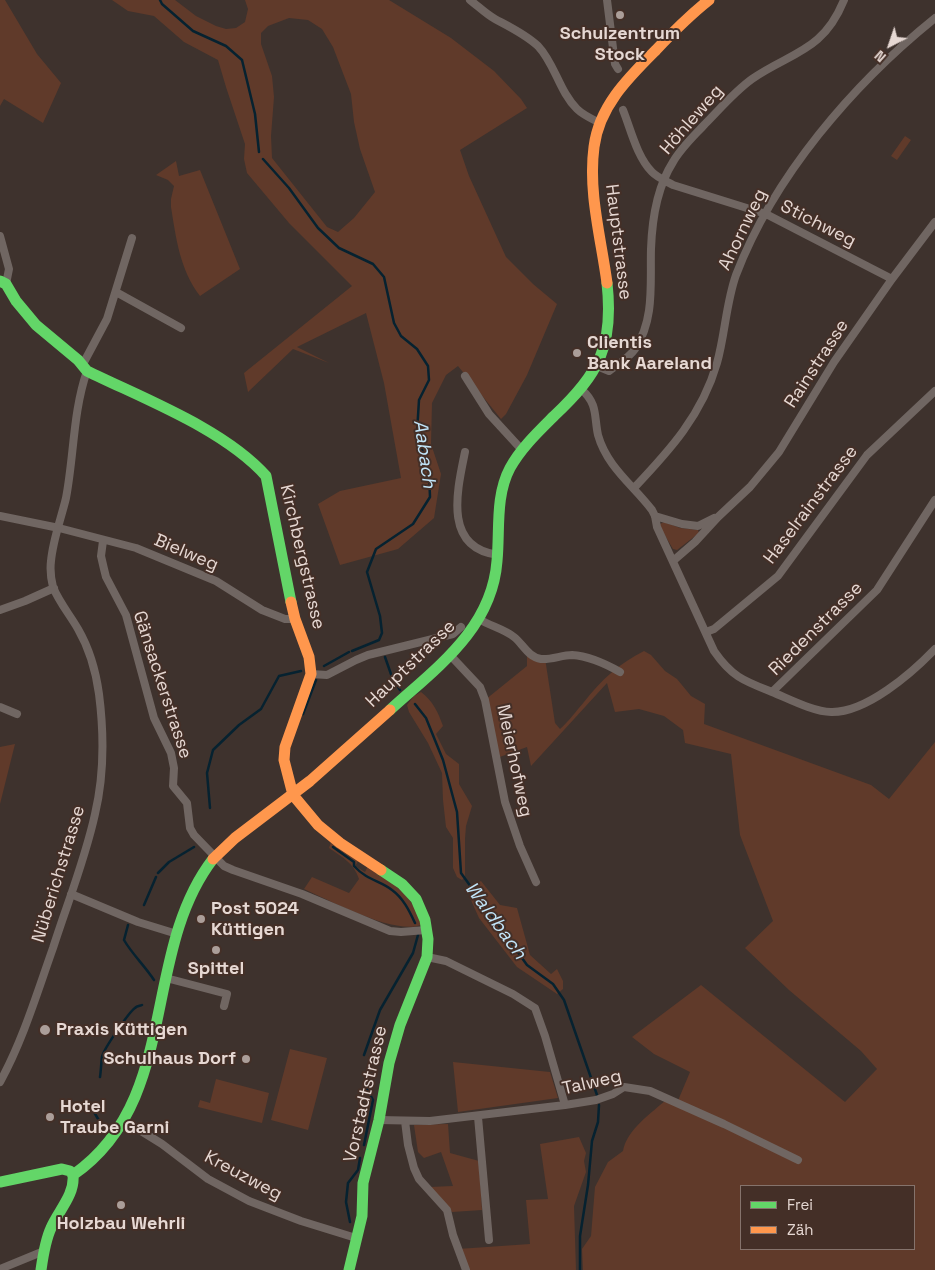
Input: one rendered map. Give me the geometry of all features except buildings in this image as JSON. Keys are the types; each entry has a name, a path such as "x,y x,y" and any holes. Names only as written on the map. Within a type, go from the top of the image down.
{"street":[{"path":"470,0 495,18 529,38 552,65 567,95 577,108 600,123"},
{"path":"607,0 615,64 618,70"},
{"name":"Hauptstrasse","path":"73,1175 103,1151 125,1121 146,1068 166,978 184,911 194,889 215,856 227,843 293,795 450,655 468,636 479,620 489,595 498,555 500,506 510,469 522,450 582,390 597,366 606,340 610,299 593,177 594,146 600,123 615,96 632,75 685,20 709,0"},
{"name":"Höhleweg","path":"597,366 609,371 621,363 634,350 643,331 651,298 652,233 658,197 674,160 737,90 762,72 810,47 835,19 844,0"},
{"name":"Ahornweg","path":"634,488 687,428 705,394 717,362 736,275 766,214 792,168 874,72 935,18"},
{"name":"Stichweg","path":"623,110 643,160 653,173 664,180 673,185 766,214 892,279"},
{"name":"Rainstrasse","path":"673,561 695,542 750,486 779,452 834,362 892,279 935,222"},
{"path":"0,236 9,269 3,283"},
{"name":"Nüberichstrasse","path":"0,1082 4,1065 42,979 96,813 102,745 99,692 89,651 54,588 51,577 51,562 71,463 85,368 116,292 132,238"},
{"name":"Kirchbergstrasse","path":"3,283 29,317 85,368 228,442 266,476 284,572 295,619 309,657 311,674"},
{"path":"116,292 181,328"},
{"path":"465,376 489,414 522,450"},
{"path":"582,390 593,404 598,435 610,462 634,488 655,516"},
{"name":"Haselrainstrasse","path":"706,632 714,629 778,576 866,455 935,391"},
{"path":"465,452 460,476 457,508 458,523 466,538 476,550 498,555"},
{"name":"Riedenstrasse","path":"655,516 657,527 714,651 725,667 740,679 772,692 877,590 935,500"},
{"name":"Bielweg","path":"0,516 59,528 136,548 198,572 262,610 280,618 295,619"},
{"name":"Rainstrasse","path":"655,516 682,524 698,526 718,517"},
{"name":"Gänsackerstrasse","path":"104,541 102,556 104,569 126,615 154,718 171,753 174,768 173,786 187,803 190,828 194,835 215,856"},
{"path":"0,610 54,588"},
{"path":"479,620 514,637 535,657 541,659 572,655 610,666 620,672"},
{"path":"293,795 284,760 285,747 311,674 327,675 368,655 453,634 461,627"},
{"path":"772,692 829,712 847,711 877,696 921,664 935,649"},
{"name":"Meierhofweg","path":"450,655 480,686 485,700 505,802 520,846 536,882"},
{"path":"0,707 16,714"},
{"name":"Vorstadtstrasse","path":"293,795 318,825 340,843 402,884 416,899 425,920 428,939 427,957 394,1045 379,1120 363,1183 362,1216 349,1270"},
{"path":"215,856 224,866 233,870 302,894 390,930 401,932 426,930"},
{"path":"71,894 138,922 177,934"},
{"path":"427,957 446,961 513,994 535,1008 565,1105"},
{"path":"166,978 227,994 224,1006"},
{"name":"Talweg","path":"379,1120 430,1121 478,1117 596,1100 613,1094 624,1087 650,1091 798,1160"},
{"path":"478,1117 489,1240"},
{"name":"Kreuzweg","path":"125,1121 162,1144 208,1179 249,1201 301,1222 356,1238"},
{"path":"404,1121 414,1168 420,1179 447,1210 453,1235 466,1270"},
{"path":"0,1182 62,1169 70,1171 73,1175 74,1186 52,1226 44,1251 41,1270"},
{"path":"0,1269 44,1251"}],"shaded area":[{"path":"0,0 5,0 37,54 61,83 43,123 4,99 0,106"},
{"path":"112,0 175,0 196,16 226,29 236,28 245,22 248,9 245,0 389,0 451,38 494,71 521,99 527,108 460,150 469,176 506,257 533,284 557,304 527,375 506,414 501,419 458,366 446,375 432,403 431,444 441,474 434,518 398,549 340,565 318,504 340,491 401,478 384,383 366,313 297,347 329,363 293,349 248,392 244,373 352,286 289,223 247,173 244,159 245,144 218,60 184,42 154,16 128,11","holes":["289,18 308,20 322,29 333,47 351,94 354,122 360,149 375,192 354,218 338,232 327,227 272,158 271,136 274,97 272,76 261,44 261,33 268,26"]},
{"path":"905,136 911,140 897,160 891,156"},
{"path":"176,161 179,176 200,170 240,269 200,296 183,265 177,242 171,207 174,186 168,180 156,175"},
{"path":"664,522 680,528 698,530 699,533 677,550 673,549 660,527 660,524"},
{"path":"527,651 545,658 555,723 560,729 604,679 627,661 644,651 651,655 665,671 677,679 691,696 705,704 704,724 871,785 889,799 935,742 935,1270 583,1270 582,1249 591,1236 595,1187 608,1162 623,1151 629,1136 667,1099 677,1103 690,1072 654,1054 632,1037 701,985 845,1102 877,1069 861,1051 789,990 745,948 773,921 740,835 731,754 685,743 683,730 664,716 639,709 615,712 607,683 531,766 527,747 497,758 485,700 527,666"},
{"path":"421,692 435,707 443,726 436,734 446,754 459,764 459,784 472,806 466,826 465,877 462,880 457,877 453,868 453,838 446,827 442,773 407,705 414,696"},
{"path":"15,744 0,804 0,747"},
{"path":"331,842 359,860 355,866 365,872 368,866 401,891 413,906 421,925 409,927 379,921 304,889 312,877 349,893 359,879 351,865 329,848"},
{"path":"481,881 500,905 517,908 530,955 551,974 557,969 563,981 563,989 557,994 517,967 479,918 470,898 474,885"},
{"path":"290,1049 327,1058 308,1130 271,1120"},
{"path":"453,1062 550,1072 558,1098 458,1112"},
{"path":"216,1079 269,1093 262,1123 198,1107 200,1100 210,1103"},
{"path":"448,1124 450,1153 479,1161 482,1210 452,1212 430,1187 453,1186 441,1152 424,1158 418,1152 414,1125"},
{"path":"579,1137 586,1153 584,1161 586,1172 574,1206 576,1270 466,1270 458,1249 530,1244 526,1200 548,1199 540,1144"}],"waterway":[{"name":"Aabach","path":"160,0 162,4 193,31 226,46 242,60 255,114 259,152"},
{"name":"Aabach","path":"263,159 289,188 318,228 339,248 373,264 384,277 394,323 401,336 417,349 428,366 429,380 419,400 417,432 429,473 430,497 413,524 376,549 367,572 380,616 382,633 379,640 352,651"},
{"name":"Aabach","path":"324,666 349,652"},
{"name":"Waldbach","path":"385,657 392,677 400,690"},
{"path":"210,808 207,773 213,750 239,725 261,709 279,676 301,671"},
{"path":"303,714 316,680"},
{"name":"Waldbach","path":"415,704 426,718 443,760 457,812 461,873 527,965 553,984 564,1000 597,1095"},
{"path":"158,873 169,862 194,847"},
{"path":"333,847 354,862 354,866 364,875 396,893 415,923"},
{"path":"144,905 156,877"},
{"path":"128,925 124,940 154,980"},
{"path":"364,1055 380,1010 413,953 418,935"},
{"path":"100,1077 102,1057 107,1047 122,1023 136,1007 142,1005"},
{"path":"364,1145 373,1100 365,1085"},
{"name":"Waldbach","path":"580,1270 580,1236 588,1185 592,1141 598,1122 599,1105"},
{"path":"94,1112 101,1124"},
{"path":"350,1222 346,1202 348,1183 358,1170 360,1158"}],"traffic: fast":[{"path":"0,281 6,284 16,301 36,325 78,360 87,371 158,404 206,430 249,459 266,476 291,602"},
{"path":"390,710 459,645 485,607 493,585 497,561 500,502 505,479 514,461 582,386 600,357 608,324 607,283"},
{"path":"73,1175 107,1144 130,1107 146,1067 176,938 190,897 213,859"},
{"path":"349,1270 362,1216 363,1183 379,1120 389,1063 400,1025 427,957 428,939 425,920 416,899 402,884 381,870"},
{"path":"0,1182 62,1169 70,1171 73,1175"},
{"path":"41,1270 47,1238 69,1196 73,1175"}],"traffic: slow":[{"path":"607,283 596,215 593,181 594,147 602,118 626,82 675,30 709,0"},
{"path":"291,602 309,657 311,674 285,747 284,760 293,795 318,825 340,843 381,870"},
{"path":"213,859 235,838 310,781 390,710"}],"place":[{"name":"Schulzentrum Stock","path":"620,15"},
{"name":"Clientis Bank Aareland","path":"577,353"},
{"name":"Post 5024 Küttigen","path":"201,919"},
{"name":"Spittel","path":"216,950"},
{"name":"Praxis Küttigen","path":"45,1030"},
{"name":"Schulhaus Dorf","path":"246,1059"},
{"name":"Hotel Traube Garni","path":"50,1117"},
{"name":"Holzbau Wehrli","path":"121,1205"}]}
